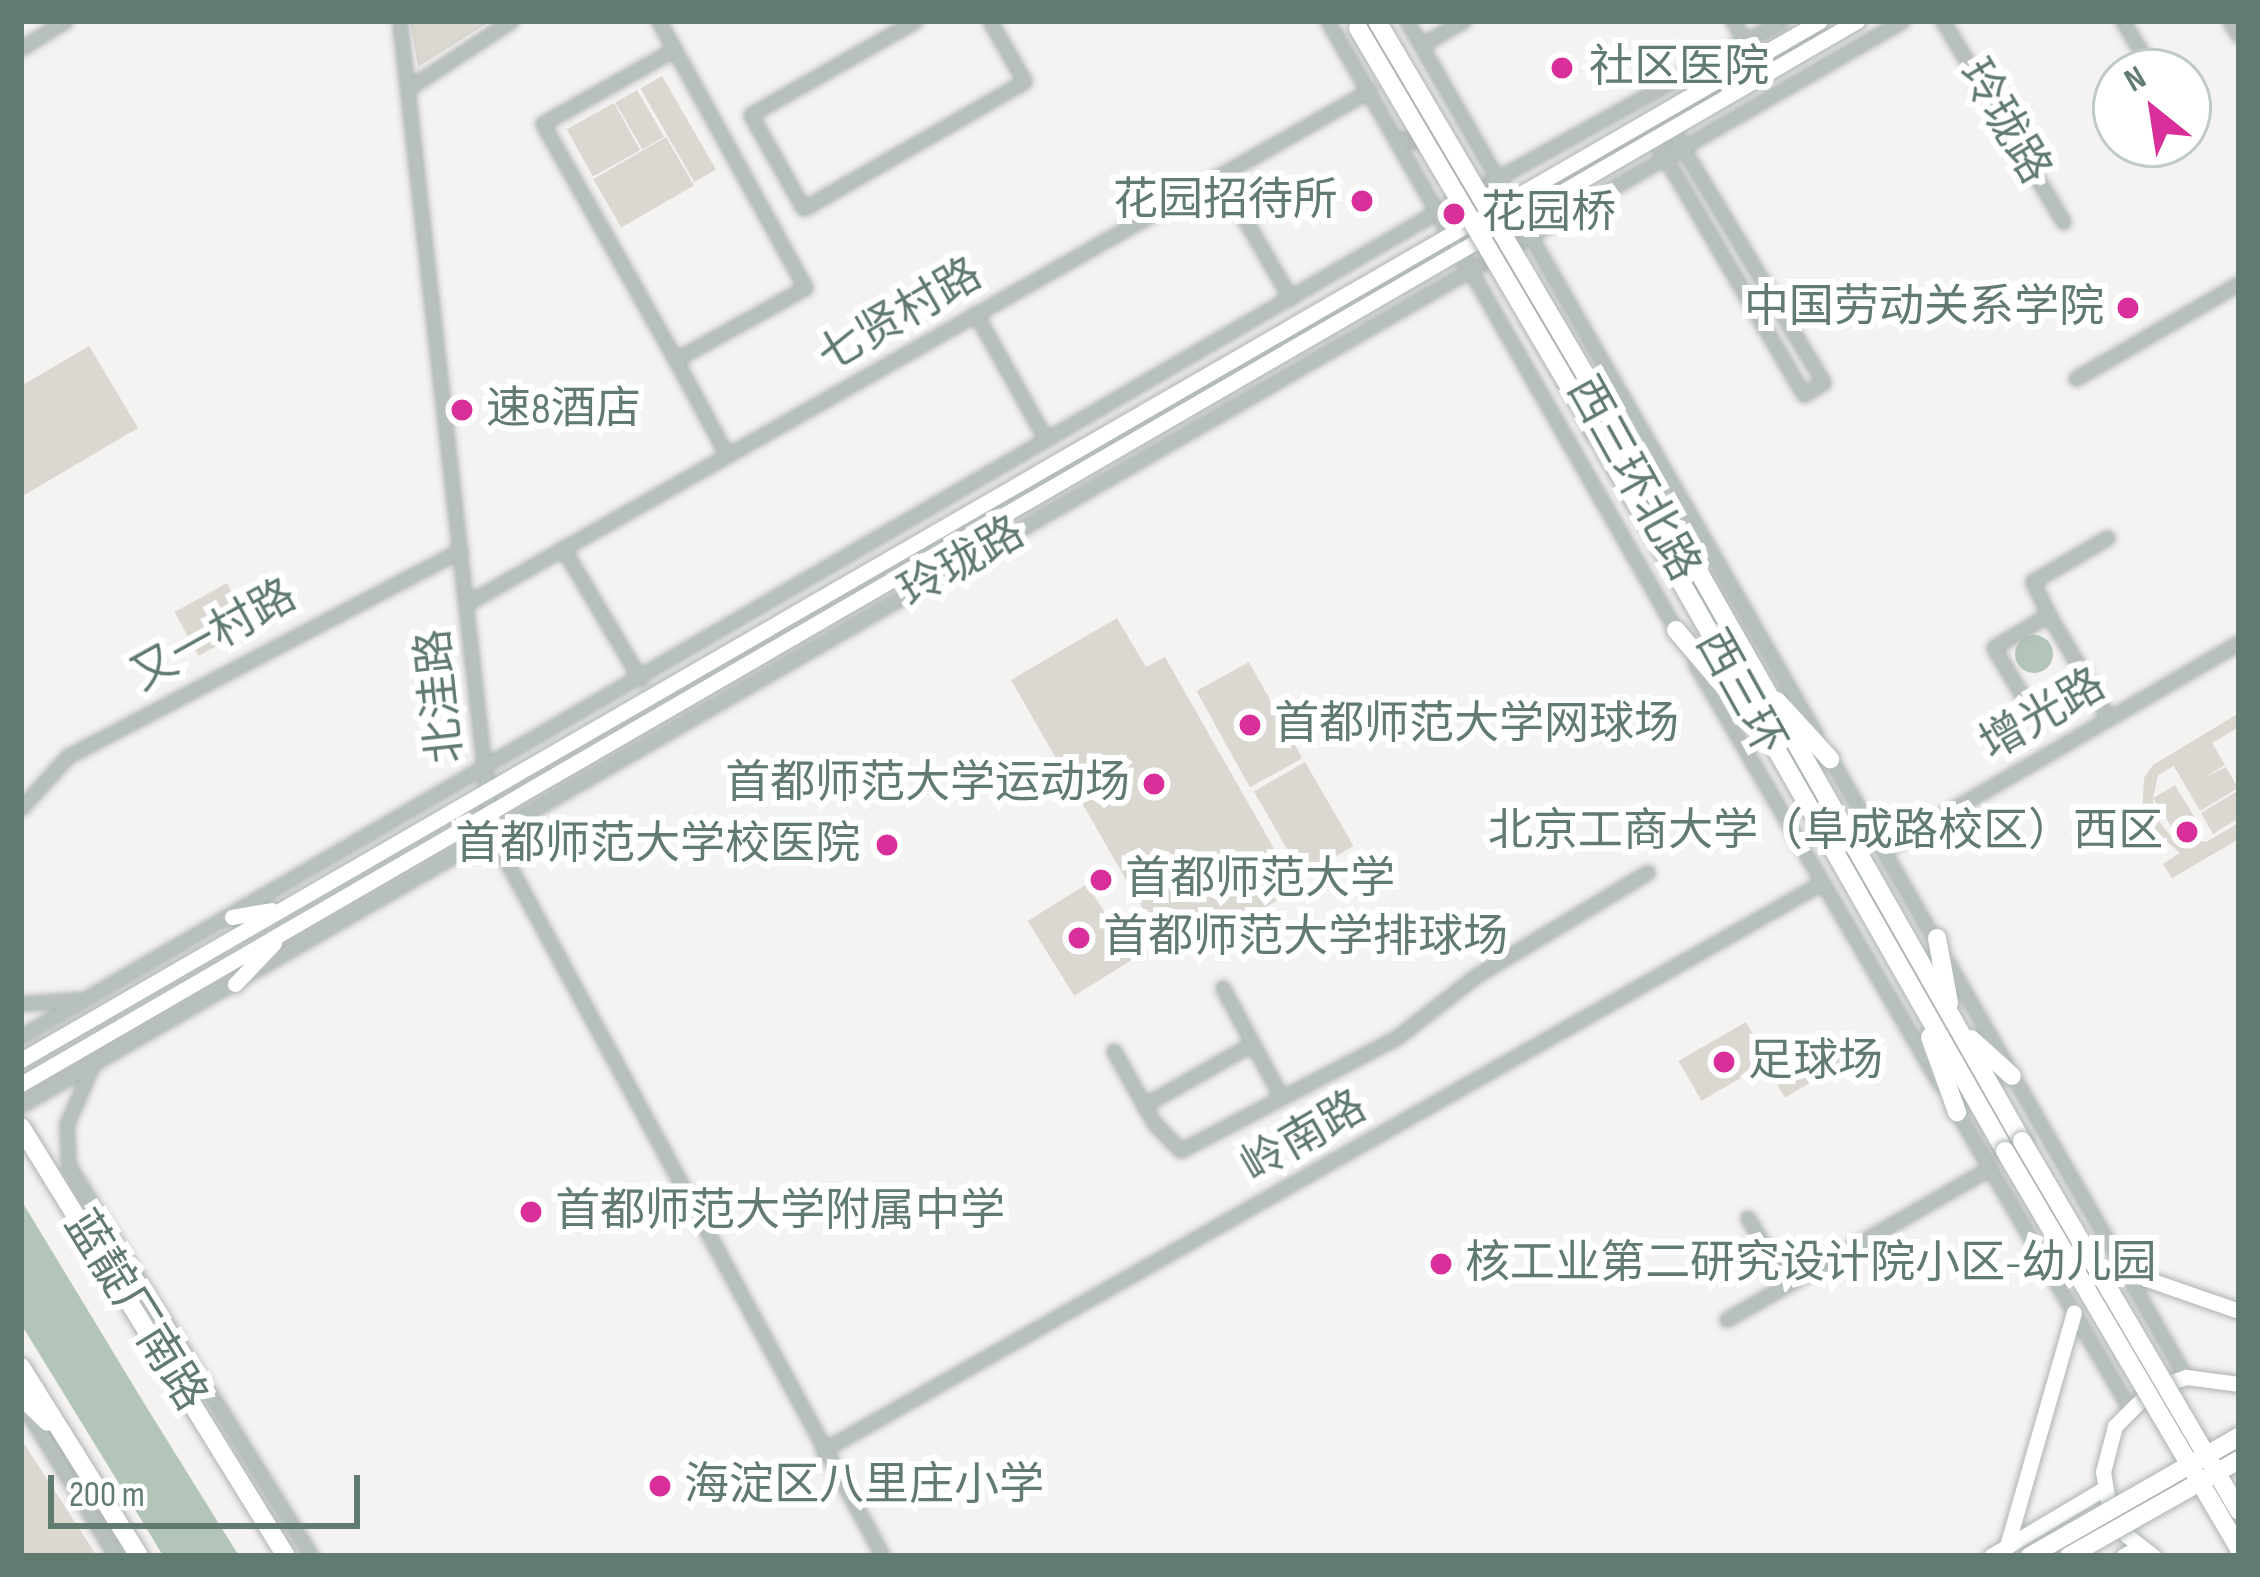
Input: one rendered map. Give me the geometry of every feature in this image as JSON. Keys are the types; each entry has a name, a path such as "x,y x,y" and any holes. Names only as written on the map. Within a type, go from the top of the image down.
{"highway":[{"name":"西三环","path":"1363,23 1754,676 1954,1022 2014,1146 2239,1549"},
{"name":"西三环","path":"1604,426 1755,723 1915,993 2239,1511"},
{"path":"1676,630 1755,723"},
{"path":"1754,676 1830,759"},
{"path":"1936,938 1954,1022 2012,1076"},
{"path":"1915,993 1957,1112"},
{"name":"蓝靛厂南路","path":"21,1127 286,1556"},
{"path":"21,1367 140,1556"},
{"path":"21,1398 69,1443"},
{"path":"2030,1556 2239,1437"},
{"path":"2069,1556 2239,1460"}],"main road":[{"name":"玲珑路","path":"21,1060 1820,21"},
{"name":"玲珑路","path":"23,1083 1857,21"},
{"path":"232,917 286,908"},
{"path":"235,985 285,931"},
{"path":"2124,1271 2239,1311"},
{"path":"2007,1546 2074,1312"},
{"path":"2146,1551 2117,1522 2105,1488 2106,1449 2129,1407 2186,1377 2239,1384"},
{"path":"1991,1556 2105,1488"},
{"path":"2123,1556 2146,1551"}],"street":[{"path":"21,49 66,21"},
{"name":"北洼路","path":"400,21 492,833 883,1556"},
{"path":"410,88 512,21"},
{"path":"659,21 806,288 676,360"},
{"path":"916,21 751,116 804,208 1025,82 990,21"},
{"name":"西三环北路","path":"1328,21 1519,348 1821,884 2129,1407"},
{"path":"1407,21 1511,199"},
{"path":"1421,46 1464,21"},
{"path":"1733,21 1746,42"},
{"name":"玲珑路","path":"21,1037 1438,212 1502,182 1782,21"},
{"name":"玲珑路","path":"27,1102 1904,21"},
{"name":"玲珑路","path":"1943,21 2064,222"},
{"path":"2123,21 2139,48"},
{"path":"674,50 543,124 727,455"},
{"path":"1385,118 1444,84"},
{"name":"七贤村路","path":"467,604 1370,91"},
{"path":"1654,138 1804,395 1824,383 1671,128"},
{"path":"1396,139 1438,142 1530,294 1567,296"},
{"path":"1220,176 1291,299"},
{"name":"西三环北路","path":"1511,199 2186,1377"},
{"path":"2076,379 2239,284"},
{"path":"976,314 1047,441"},
{"path":"1519,348 1577,314"},
{"path":"2108,538 2033,582 2109,719"},
{"path":"562,548 641,680"},
{"name":"又一村路","path":"21,809 68,757 461,551"},
{"path":"2049,615 1994,648 2030,708 2084,675"},
{"name":"增光路","path":"1884,850 2239,643"},
{"path":"1114,1051 1144,1106 1181,1150 1396,1038 1478,976 1648,873"},
{"name":"岭南路","path":"823,1451 1821,884"},
{"path":"1222,988 1282,1098"},
{"path":"21,1004 91,998"},
{"path":"1144,1106 1253,1044"},
{"path":"95,1063 68,1125 65,1144 79,1186 312,1556"},
{"path":"1727,1320 1990,1169"},
{"path":"1748,1218 1787,1285"},
{"path":"21,1398 116,1556"}],"shaded area":[{"path":"410,21 491,21 418,67"},
{"path":"662,76 716,170 694,182 640,88"},
{"path":"637,90 664,137 642,149 615,102"},
{"path":"614,103 640,150 593,176 567,129"},
{"path":"666,137 694,185 621,227 593,179"},
{"path":"89,346 138,428 21,497 21,386"},
{"path":"227,583 251,627 199,656 175,612"},
{"name":"首都师范大学运动场","path":"1117,618 1146,667 1165,657 1297,889 1173,961 1011,680"},
{"path":"2034,635 2047,641 2053,654 2047,667 2034,673 2021,667 2015,654 2021,641"},
{"name":"首都师范大学网球场","path":"1249,662 1302,758 1250,787 1197,691"},
{"path":"2239,713 2239,727 2212,743 2225,765 2204,778 2226,767 2238,788 2200,811 2174,766 2158,775 2154,815 2170,835 2206,842 2239,823 2239,839 2172,878 2163,864 2180,853 2142,820 2144,778 2153,765"},
{"path":"1305,762 1354,846 1302,876 1254,792"},
{"path":"2175,785 2198,823 2177,835 2153,798"},
{"path":"2239,790 2239,818 2213,834 2201,813"},
{"name":"首都师范大学排球场","path":"1087,884 1134,959 1074,996 1028,921"},
{"name":"足球场","path":"1746,1022 1769,1062 1701,1101 1678,1061"},
{"path":"1844,1038 1855,1057 1785,1098 1774,1078"},
{"path":"21,1200 239,1556 163,1556 21,1324"},
{"path":"21,1439 97,1556 21,1556"}],"place":[{"name":"社区医院","path":"1562,68"},
{"name":"花园招待所","path":"1362,201"},
{"name":"花园桥","path":"1454,214"},
{"name":"中国劳动关系学院","path":"2128,308"},
{"name":"速8酒店","path":"462,410"},
{"name":"首都师范大学网球场","path":"1250,725"},
{"name":"首都师范大学运动场","path":"1154,784"},
{"name":"北京工商大学（阜成路校区）西区","path":"2187,832"},
{"name":"首都师范大学校医院","path":"887,845"},
{"name":"首都师范大学","path":"1101,880"},
{"name":"首都师范大学排球场","path":"1079,938"},
{"name":"足球场","path":"1724,1062"},
{"name":"首都师范大学附属中学","path":"531,1212"},
{"name":"核工业第二研究设计院小区-幼儿园","path":"1441,1264"},
{"name":"海淀区八里庄小学","path":"660,1486"}]}
